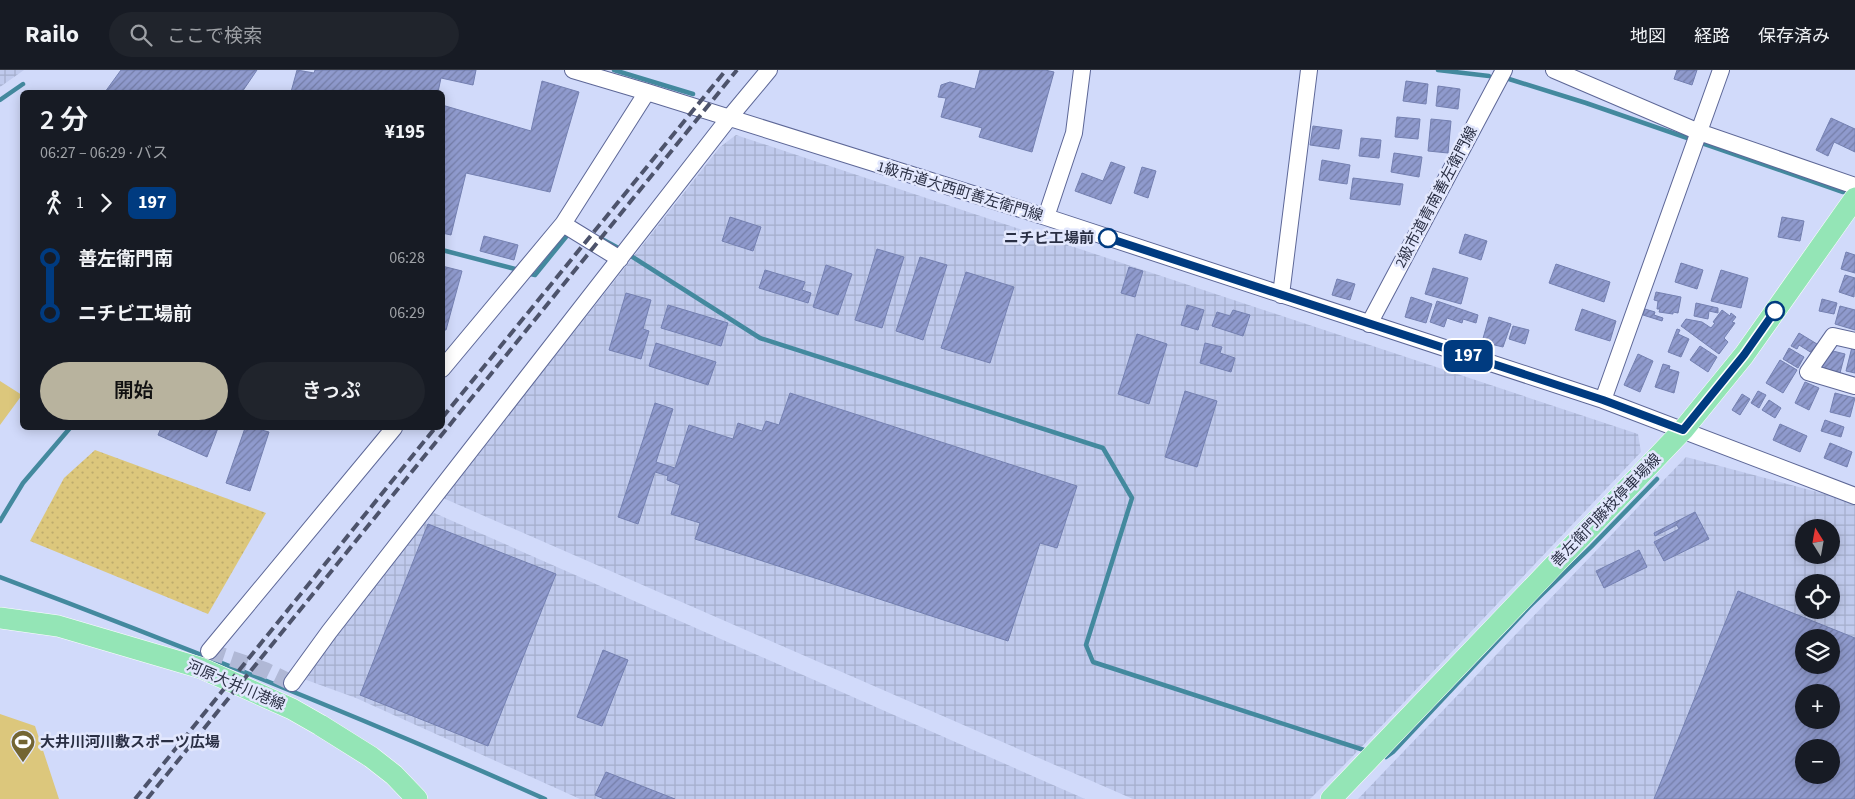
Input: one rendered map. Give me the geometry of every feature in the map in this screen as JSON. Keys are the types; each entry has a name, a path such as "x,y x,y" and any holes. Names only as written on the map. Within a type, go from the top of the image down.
{"main road":[{"name":"善左衛門藤枝停車場線","path":"1331,799 1683,430 1744,355 1855,198"},
{"name":"河原大井川港線","path":"0,618 58,626 201,668 292,709 320,725 371,757 394,775 417,799"}],"street":[{"name":"1級市道大西町善左衛門線","path":"573,70 1046,217 1603,400 1854,490"},
{"path":"292,683 329,632 728,118 769,70"},
{"path":"1046,217 1074,133 1082,70"},
{"path":"1281,295 1309,70"},
{"name":"2級市道青南善左衛門線","path":"1369,324 1504,70"},
{"path":"1554,70 1696,139 1855,186"},
{"path":"1603,400 1721,70"},
{"path":"445,365 563,224 648,92"},
{"path":"563,224 620,259"},
{"path":"1855,341 1833,336 1808,372 1855,386"},
{"path":"209,651 392,430"}],"shaded area":[{"path":"0,70 24,70 0,87"},
{"path":"736,135 1638,434 1641,452 1310,799 1133,799 443,498 720,147"},
{"path":"0,381 20,394 20,398 0,425"},
{"path":"95,450 266,513 208,614 30,541 64,478"},
{"path":"1686,457 1855,502 1855,799 1358,799"},
{"path":"432,512 1085,799 580,799 356,698 301,678"},
{"name":"大井川河川敷スポーツ広場","path":"0,714 35,726 59,799 0,799"}],"building":[{"path":"121,70 257,70 243,90 106,90"},
{"path":"297,70 314,73 315,70 476,70 473,85 441,78 438,90 292,90"},
{"path":"980,70 1045,70 1054,72 1032,152 979,137 982,128 941,117 946,98 938,97 941,85 950,82 975,89"},
{"path":"1677,70 1697,70 1692,85 1674,79"},
{"path":"542,81 579,92 550,192 466,173 451,235 445,234 445,106 531,131"},
{"path":"1406,81 1428,84 1426,104 1403,101"},
{"path":"1438,86 1460,89 1458,109 1436,106"},
{"path":"1397,117 1420,119 1418,139 1395,137"},
{"path":"1831,118 1855,129 1855,152 1834,142 1828,156 1816,150"},
{"path":"1431,119 1451,121 1448,153 1428,151"},
{"path":"1313,126 1342,130 1339,149 1310,145"},
{"path":"1361,138 1381,140 1379,158 1359,156"},
{"path":"1394,153 1422,157 1419,177 1391,172"},
{"path":"1322,160 1350,165 1347,184 1319,180"},
{"path":"1111,162 1125,167 1111,204 1075,191 1082,173 1103,181"},
{"path":"1142,167 1156,171 1148,198 1134,193"},
{"path":"1353,178 1403,184 1400,205 1350,199"},
{"path":"730,217 761,227 753,251 722,241"},
{"path":"1782,217 1804,221 1800,241 1778,237"},
{"path":"1465,234 1487,241 1481,260 1459,253"},
{"path":"484,236 518,245 514,260 480,251"},
{"path":"877,249 904,257 882,328 855,320"},
{"path":"1846,252 1855,255 1855,273 1841,269"},
{"path":"920,257 947,265 923,340 896,331"},
{"path":"1681,263 1703,270 1697,289 1675,282"},
{"path":"1556,264 1610,282 1604,302 1549,283"},
{"path":"826,265 852,274 838,315 813,307"},
{"path":"445,267 462,271 445,330"},
{"path":"1129,267 1143,271 1135,297 1121,293"},
{"path":"1433,268 1468,278 1461,304 1425,294"},
{"path":"765,270 805,282 802,290 811,293 808,303 759,288"},
{"path":"1721,270 1748,278 1741,308 1711,301"},
{"path":"966,272 1014,287 990,363 941,348"},
{"path":"1845,275 1855,278 1854,297 1839,292"},
{"path":"1337,279 1355,284 1350,300 1332,295"},
{"path":"1656,292 1681,297 1678,313 1659,312 1660,309 1657,309 1658,301 1654,300"},
{"path":"626,293 651,300 643,329 649,331 641,359 609,350"},
{"path":"1411,297 1432,304 1426,323 1405,317"},
{"path":"1822,299 1837,303 1834,314 1819,311"},
{"path":"1437,301 1478,315 1476,323 1463,319 1462,323 1447,318 1444,327 1430,322"},
{"path":"1696,303 1718,308 1718,313 1709,311 1708,319 1694,316"},
{"path":"668,305 728,323 721,346 661,328"},
{"path":"1187,305 1204,310 1198,330 1181,325"},
{"path":"1840,306 1855,310 1855,330 1835,324"},
{"path":"1582,309 1616,321 1610,341 1575,330"},
{"path":"1645,309 1655,312 1654,315 1663,318 1662,321 1643,315"},
{"path":"1233,310 1250,315 1243,336 1212,326 1217,312 1230,316"},
{"path":"1722,310 1730,316 1731,313 1736,317 1732,322 1735,323 1724,338 1728,342 1719,354 1681,326 1686,319 1702,322 1711,328"},
{"path":"1489,317 1511,324 1503,347 1482,342"},
{"path":"1513,326 1529,330 1525,344 1509,339"},
{"path":"1677,329 1680,330 1678,334 1689,339 1681,357 1668,352"},
{"path":"1799,333 1817,344 1812,353 1799,345 1797,349 1791,346"},
{"path":"1137,334 1167,344 1149,404 1118,394"},
{"path":"656,343 716,362 708,385 649,366"},
{"path":"1205,343 1222,347 1220,353 1235,358 1231,372 1200,363"},
{"path":"1700,346 1717,357 1708,372 1690,360"},
{"path":"1852,347 1855,348 1855,373 1846,371"},
{"path":"1789,348 1804,357 1798,368 1783,359"},
{"path":"1825,349 1845,354 1840,373 1820,367"},
{"path":"1638,354 1653,361 1640,392 1624,385"},
{"path":"1780,360 1797,370 1783,393 1766,383"},
{"path":"1663,364 1670,366 1669,369 1679,372 1674,393 1655,387"},
{"path":"1805,382 1819,388 1809,410 1795,403"},
{"path":"1185,391 1217,401 1197,467 1165,457"},
{"path":"1758,391 1766,395 1759,408 1751,403"},
{"path":"790,393 1077,486 1057,548 1040,543 1008,641 695,539 700,523 671,514 680,485 667,480 668,476 655,472 638,524 618,517 655,403 673,409 656,462 675,468 689,425 733,439 738,423 762,431 766,421 779,425"},
{"path":"1835,393 1855,398 1850,417 1830,412"},
{"path":"1742,394 1750,399 1740,415 1732,410"},
{"path":"1769,400 1781,408 1775,418 1762,410"},
{"path":"1825,420 1844,427 1841,437 1821,431"},
{"path":"1780,424 1807,436 1800,452 1773,440"},
{"path":"160,430 217,430 207,457 158,435"},
{"path":"244,430 269,432 250,491 226,483"},
{"path":"1830,443 1852,452 1847,467 1824,458"},
{"path":"1695,512 1709,539 1664,561 1654,542 1679,529 1677,525 1655,536 1654,533"},
{"path":"428,524 556,574 488,746 360,695"},
{"path":"1639,550 1647,567 1604,588 1596,571"},
{"path":"1738,591 1795,614 1795,619 1808,619 1833,629 1795,629 1795,674 1840,674 1840,632 1855,638 1855,799 1654,799"},
{"path":"603,650 628,660 602,726 577,717"},
{"path":"606,772 675,799 604,799 595,795"}],"waterway":[{"path":"614,70 693,94"},
{"path":"1438,70 1489,76"},
{"path":"1509,79 1586,103 1843,192"},
{"path":"0,100 23,84"},
{"path":"526,273 535,275 570,232"},
{"path":"600,238 622,250"},
{"path":"445,251 519,270"},
{"path":"628,254 760,338 1103,448 1132,498 1086,645 1093,662 1367,751"},
{"path":"0,521 23,483 68,430"},
{"path":"1386,757 1393,752 1529,607 1657,479"},
{"path":"0,577 274,684 410,740 545,799"}],"tunnel":[{"path":"209,651 265,670 292,683"}],"railway":[{"path":"445,414 726,70"},
{"path":"147,799 737,70"},
{"path":"135,799 433,430"}],"bus line":[{"name":"197","path":"1108,238 1603,400 1683,430 1744,355 1775,311"}],"place":[{"name":"ニチビ工場前","path":"1108,238"},
{"name":"大井川河川敷スポーツ広場","path":"23,763"}]}
